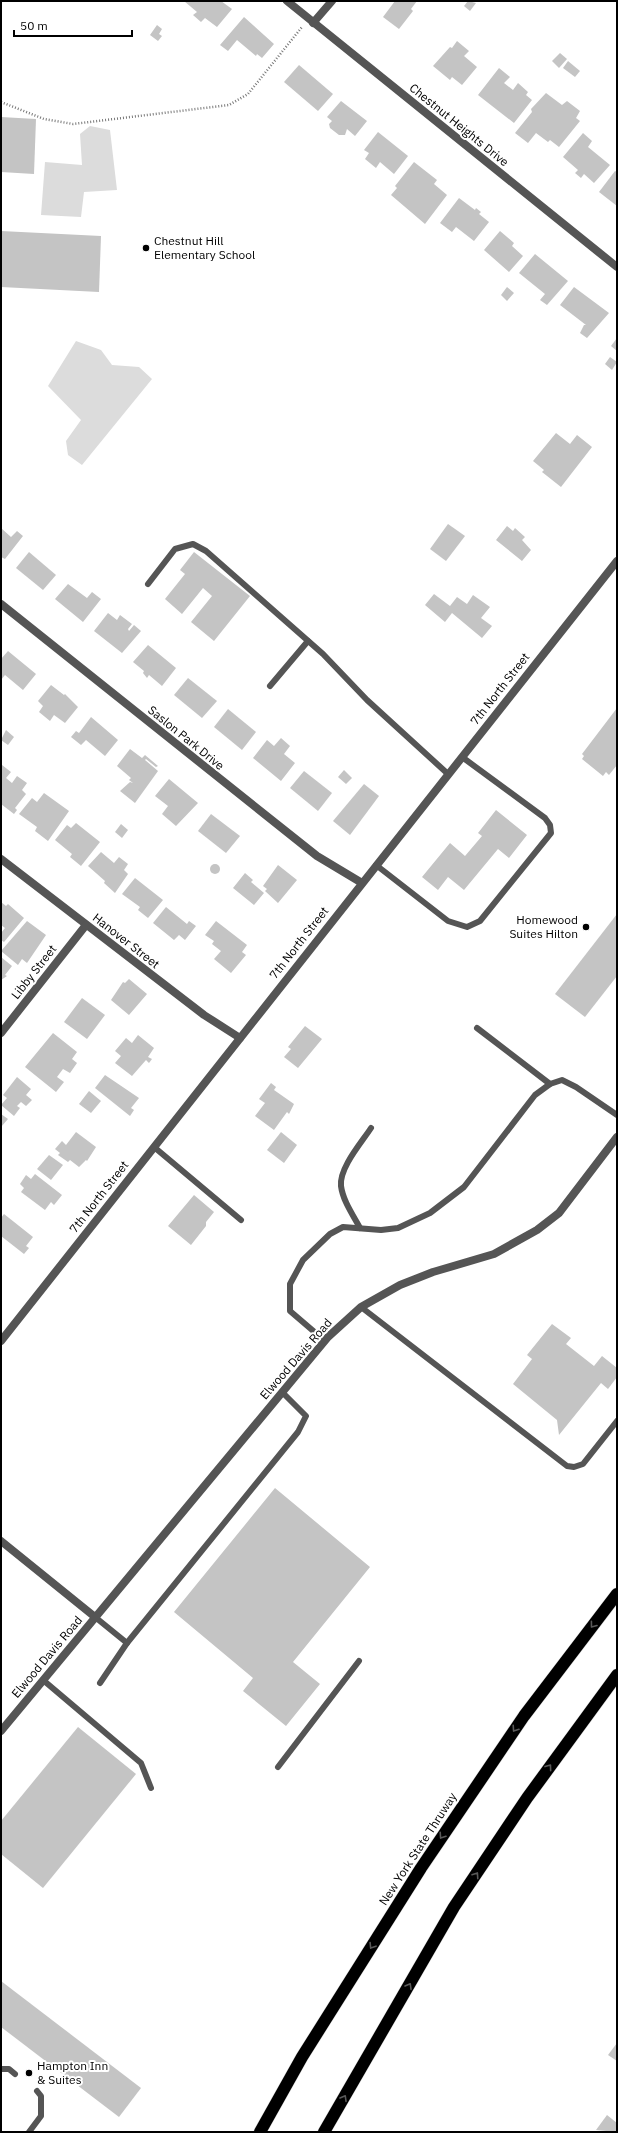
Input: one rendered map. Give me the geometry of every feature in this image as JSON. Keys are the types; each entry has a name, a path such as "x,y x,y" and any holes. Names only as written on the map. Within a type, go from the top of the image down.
{"highway":[{"name":"New York State Thruway","path":"260,2132 302,2057 421,1868 524,1716 617,1594"},
{"path":"324,2132 454,1908 527,1798 617,1675"}],"street":[{"name":"Chestnut Heights Drive","path":"287,1 617,267"},
{"path":"310,20 332,1"},
{"name":"7th North Street","path":"1,1341 617,561"},
{"name":"Saslon Park Drive","path":"1,604 317,856 362,883"},
{"name":"Hanover Street","path":"1,859 204,1015 240,1038"},
{"name":"Libby Street","path":"1,1033 86,925"},
{"name":"Elwood Davis Road","path":"1,1731 325,1341 362,1307 400,1285 494,1254 537,1230 559,1213 617,1137"},
{"name":"Elwood Davis Road","path":"1,1541 95,1617"}],"lane":[{"path":"148,584 175,549 193,544 206,551 308,641 367,700 448,774"},
{"path":"270,686 308,641"},
{"path":"376,865 448,921 466,927 480,921 551,833 550,825 545,818 462,757"},
{"path":"477,1028 550,1084"},
{"path":"325,1341 290,1311 290,1284 303,1260 330,1234 343,1227 381,1230 398,1228 430,1213 464,1187 535,1095 550,1084 562,1080 576,1087 617,1115"},
{"path":"360,1228 346,1200 341,1186 342,1177 349,1161 371,1128"},
{"path":"154,1147 241,1220"},
{"path":"362,1307 567,1466 574,1467 583,1464 617,1421"},
{"path":"100,1683 127,1643 298,1432 306,1416 282,1392"},
{"path":"95,1617 127,1643"},
{"path":"278,1768 359,1662"},
{"path":"43,1680 141,1763 151,1788"},
{"path":"1,2069 9,2069 15,2074"},
{"path":"29,2132 41,2116 41,2096 37,2091"}],"path":[{"path":"1,102 44,119 73,124 229,105 248,94 300,30 310,20"}],"shaded area":[{"path":"90,126 110,130 117,190 84,192 81,217 41,215 45,162 82,165 80,134"},
{"path":"76,341 101,350 112,365 139,367 152,379 82,465 68,455 66,441 81,420 48,386"}],"building":[{"path":"184,1 221,1 232,9 217,27 205,18 201,22 193,15 197,12"},
{"path":"395,1 417,1 411,9 413,11 399,29 383,17"},
{"path":"468,1 476,3 470,11 464,6"},
{"path":"244,17 274,44 262,58 257,54 256,56 237,40 228,51 220,45"},
{"path":"157,25 162,29 159,34 162,36 158,41 150,35"},
{"path":"457,41 469,51 464,56 477,67 462,85 452,77 450,80 433,66 450,47 452,48"},
{"path":"560,53 567,59 559,68 552,61"},
{"path":"568,61 580,71 575,77 563,68"},
{"path":"299,65 333,94 318,111 284,82"},
{"path":"499,68 510,77 504,83 513,90 518,83 528,92 526,95 532,100 514,123 478,95"},
{"path":"546,93 562,105 567,101 580,111 576,118 580,121 559,147 550,140 548,142 536,133 528,143 515,133 532,112 531,109"},
{"path":"341,101 367,121 355,136 347,129 345,135 339,135 330,128 329,124 332,121 327,117"},
{"path":"1,117 36,119 34,174 1,172"},
{"path":"378,132 408,156 394,174 380,162 376,168 365,159 369,153 364,150"},
{"path":"583,133 592,141 588,147 610,165 594,183 584,174 581,178 575,173 578,170 563,157"},
{"path":"414,162 437,180 434,184 447,195 425,224 391,195 397,188 395,186"},
{"path":"615,171 617,172 617,206 599,192"},
{"path":"459,198 475,210 476,208 481,212 479,214 489,222 474,241 456,227 452,232 440,223"},
{"path":"1,231 101,236 99,292 1,287"},
{"path":"500,231 514,243 512,246 523,256 509,272 484,250"},
{"path":"535,254 568,281 547,305 540,300 545,294 519,273"},
{"path":"507,287 514,293 507,301 501,295"},
{"path":"574,287 609,313 587,338 580,333 584,325 586,325 560,305"},
{"path":"617,338 617,351 611,346"},
{"path":"610,357 617,362 612,370 605,364"},
{"path":"556,433 570,444 577,435 592,447 561,487 542,472 544,470 533,461"},
{"path":"448,524 465,536 446,561 430,549"},
{"path":"507,526 513,531 515,528 525,537 522,540 531,550 522,561 496,540"},
{"path":"1,528 11,537 17,531 23,536 5,559 1,557"},
{"path":"29,552 56,575 43,590 16,568"},
{"path":"194,552 250,596 214,641 191,622 212,596 203,588 182,614 165,599 185,574 180,570"},
{"path":"68,584 87,598 92,592 101,599 83,622 55,599"},
{"path":"434,594 450,606 457,597 467,604 473,595 490,607 481,618 492,626 482,638 452,613 445,622 425,605"},
{"path":"108,613 117,620 120,615 132,624 128,629 129,631 134,625 141,631 122,653 94,631"},
{"path":"148,645 176,668 162,686 149,675 147,678 143,673 144,671 133,662"},
{"path":"8,651 36,674 23,690 5,675 1,680 1,659"},
{"path":"188,678 217,701 202,718 174,695"},
{"path":"51,685 64,695 65,694 78,707 65,723 54,715 50,721 39,712 43,706 38,701"},
{"path":"617,708 617,765 609,775 606,772 603,776 582,759 584,756 582,754"},
{"path":"228,709 256,732 242,750 214,727"},
{"path":"91,717 118,740 105,756 86,740 81,745 71,737 76,731 79,733"},
{"path":"6,730 14,737 8,745 1,740"},
{"path":"281,738 290,746 284,754 295,763 281,781 253,758 267,740 274,746"},
{"path":"130,749 142,758 145,755 158,766 156,767 146,759 145,760 158,771 135,803 120,791 130,782 133,783 129,780 131,778 117,766"},
{"path":"2,765 11,772 6,778 12,783 17,776 27,783 22,790 26,794 15,808 17,810 14,814 1,804"},
{"path":"344,770 352,778 346,784 338,777"},
{"path":"304,771 332,793 318,811 290,788"},
{"path":"169,779 198,803 176,826 162,814 168,806 155,796"},
{"path":"364,784 379,796 350,835 333,821"},
{"path":"44,793 69,811 48,841 35,831 37,827 19,814 32,798 37,802"},
{"path":"496,810 527,835 509,858 498,849 464,890 448,877 438,890 422,877 450,843 465,856 482,836 478,833"},
{"path":"211,814 240,836 226,853 198,831"},
{"path":"76,823 100,842 81,866 70,857 72,854 55,840 67,825 71,828"},
{"path":"121,824 128,830 122,838 115,832"},
{"path":"101,852 114,863 119,857 128,864 124,870 128,874 115,893 104,883 105,881 88,866"},
{"path":"213,864 217,864 219,865 219,873 213,874 210,871 210,867"},
{"path":"278,865 297,880 278,903 265,891 267,889 263,886"},
{"path":"245,873 253,880 251,882 264,893 254,905 233,888"},
{"path":"135,878 163,900 148,918 138,910 140,907 122,894"},
{"path":"1,902 6,906 8,904 24,918 4,942 1,940 1,933 5,928 1,925"},
{"path":"166,907 187,924 189,921 196,926 185,940 179,935 174,940 153,923"},
{"path":"617,914 617,976 585,1017 555,994"},
{"path":"27,921 46,935 27,963 22,959 18,965 1,951"},
{"path":"216,921 247,945 242,952 246,955 231,973 214,959 221,951 212,944 214,941 205,935"},
{"path":"1,957 12,966 5,975 7,976 1,980"},
{"path":"129,979 147,994 129,1015 111,1000 123,982 125,983"},
{"path":"82,998 105,1015 87,1039 64,1022"},
{"path":"305,1026 322,1039 298,1068 284,1057 291,1049 288,1047"},
{"path":"53,1033 77,1052 72,1059 77,1063 70,1073 63,1069 57,1077 64,1082 56,1092 25,1067"},
{"path":"138,1035 154,1048 148,1057 152,1059 149,1063 146,1060 132,1076 115,1063 121,1056 115,1051 126,1038 132,1043"},
{"path":"105,1075 139,1098 131,1108 134,1110 130,1116 95,1088"},
{"path":"17,1077 31,1089 26,1095 32,1100 26,1106 21,1102 17,1106 20,1108 14,1116 1,1105 7,1098 3,1095"},
{"path":"271,1083 276,1087 274,1090 294,1104 289,1114 287,1112 274,1130 255,1116 265,1103 259,1099"},
{"path":"89,1091 101,1101 91,1113 79,1104"},
{"path":"1,1114 8,1119 1,1127"},
{"path":"76,1132 96,1147 87,1161 86,1160 79,1167 70,1160 68,1162 58,1155 60,1153 55,1149 62,1141 66,1145"},
{"path":"281,1132 297,1145 284,1163 267,1150"},
{"path":"49,1155 63,1165 51,1180 37,1169"},
{"path":"35,1174 62,1195 54,1205 51,1202 45,1210 21,1192 24,1188 20,1184 26,1175 31,1179"},
{"path":"194,1195 214,1212 206,1222 206,1226 191,1245 168,1226"},
{"path":"4,1214 33,1237 26,1246 29,1248 24,1254 1,1236 1,1218"},
{"path":"552,1324 571,1338 566,1344 594,1366 602,1356 617,1368 617,1377 608,1389 601,1383 559,1435 557,1420 513,1384 532,1359 527,1355"},
{"path":"275,1488 370,1567 293,1662 320,1684 286,1726 243,1691 253,1678 174,1612"},
{"path":"78,1727 136,1774 43,1888 1,1854 1,1821"},
{"path":"1,1981 141,2088 119,2117 1,2027"},
{"path":"617,2043 617,2061 608,2055"},
{"path":"607,2115 617,2123 617,2132 596,2130"}],"place":[{"name":"Chestnut Hill Elementary School","path":"146,248"},
{"name":"Homewood Suites Hilton","path":"586,927"},
{"name":"Hampton Inn & Suites","path":"29,2073"}]}
